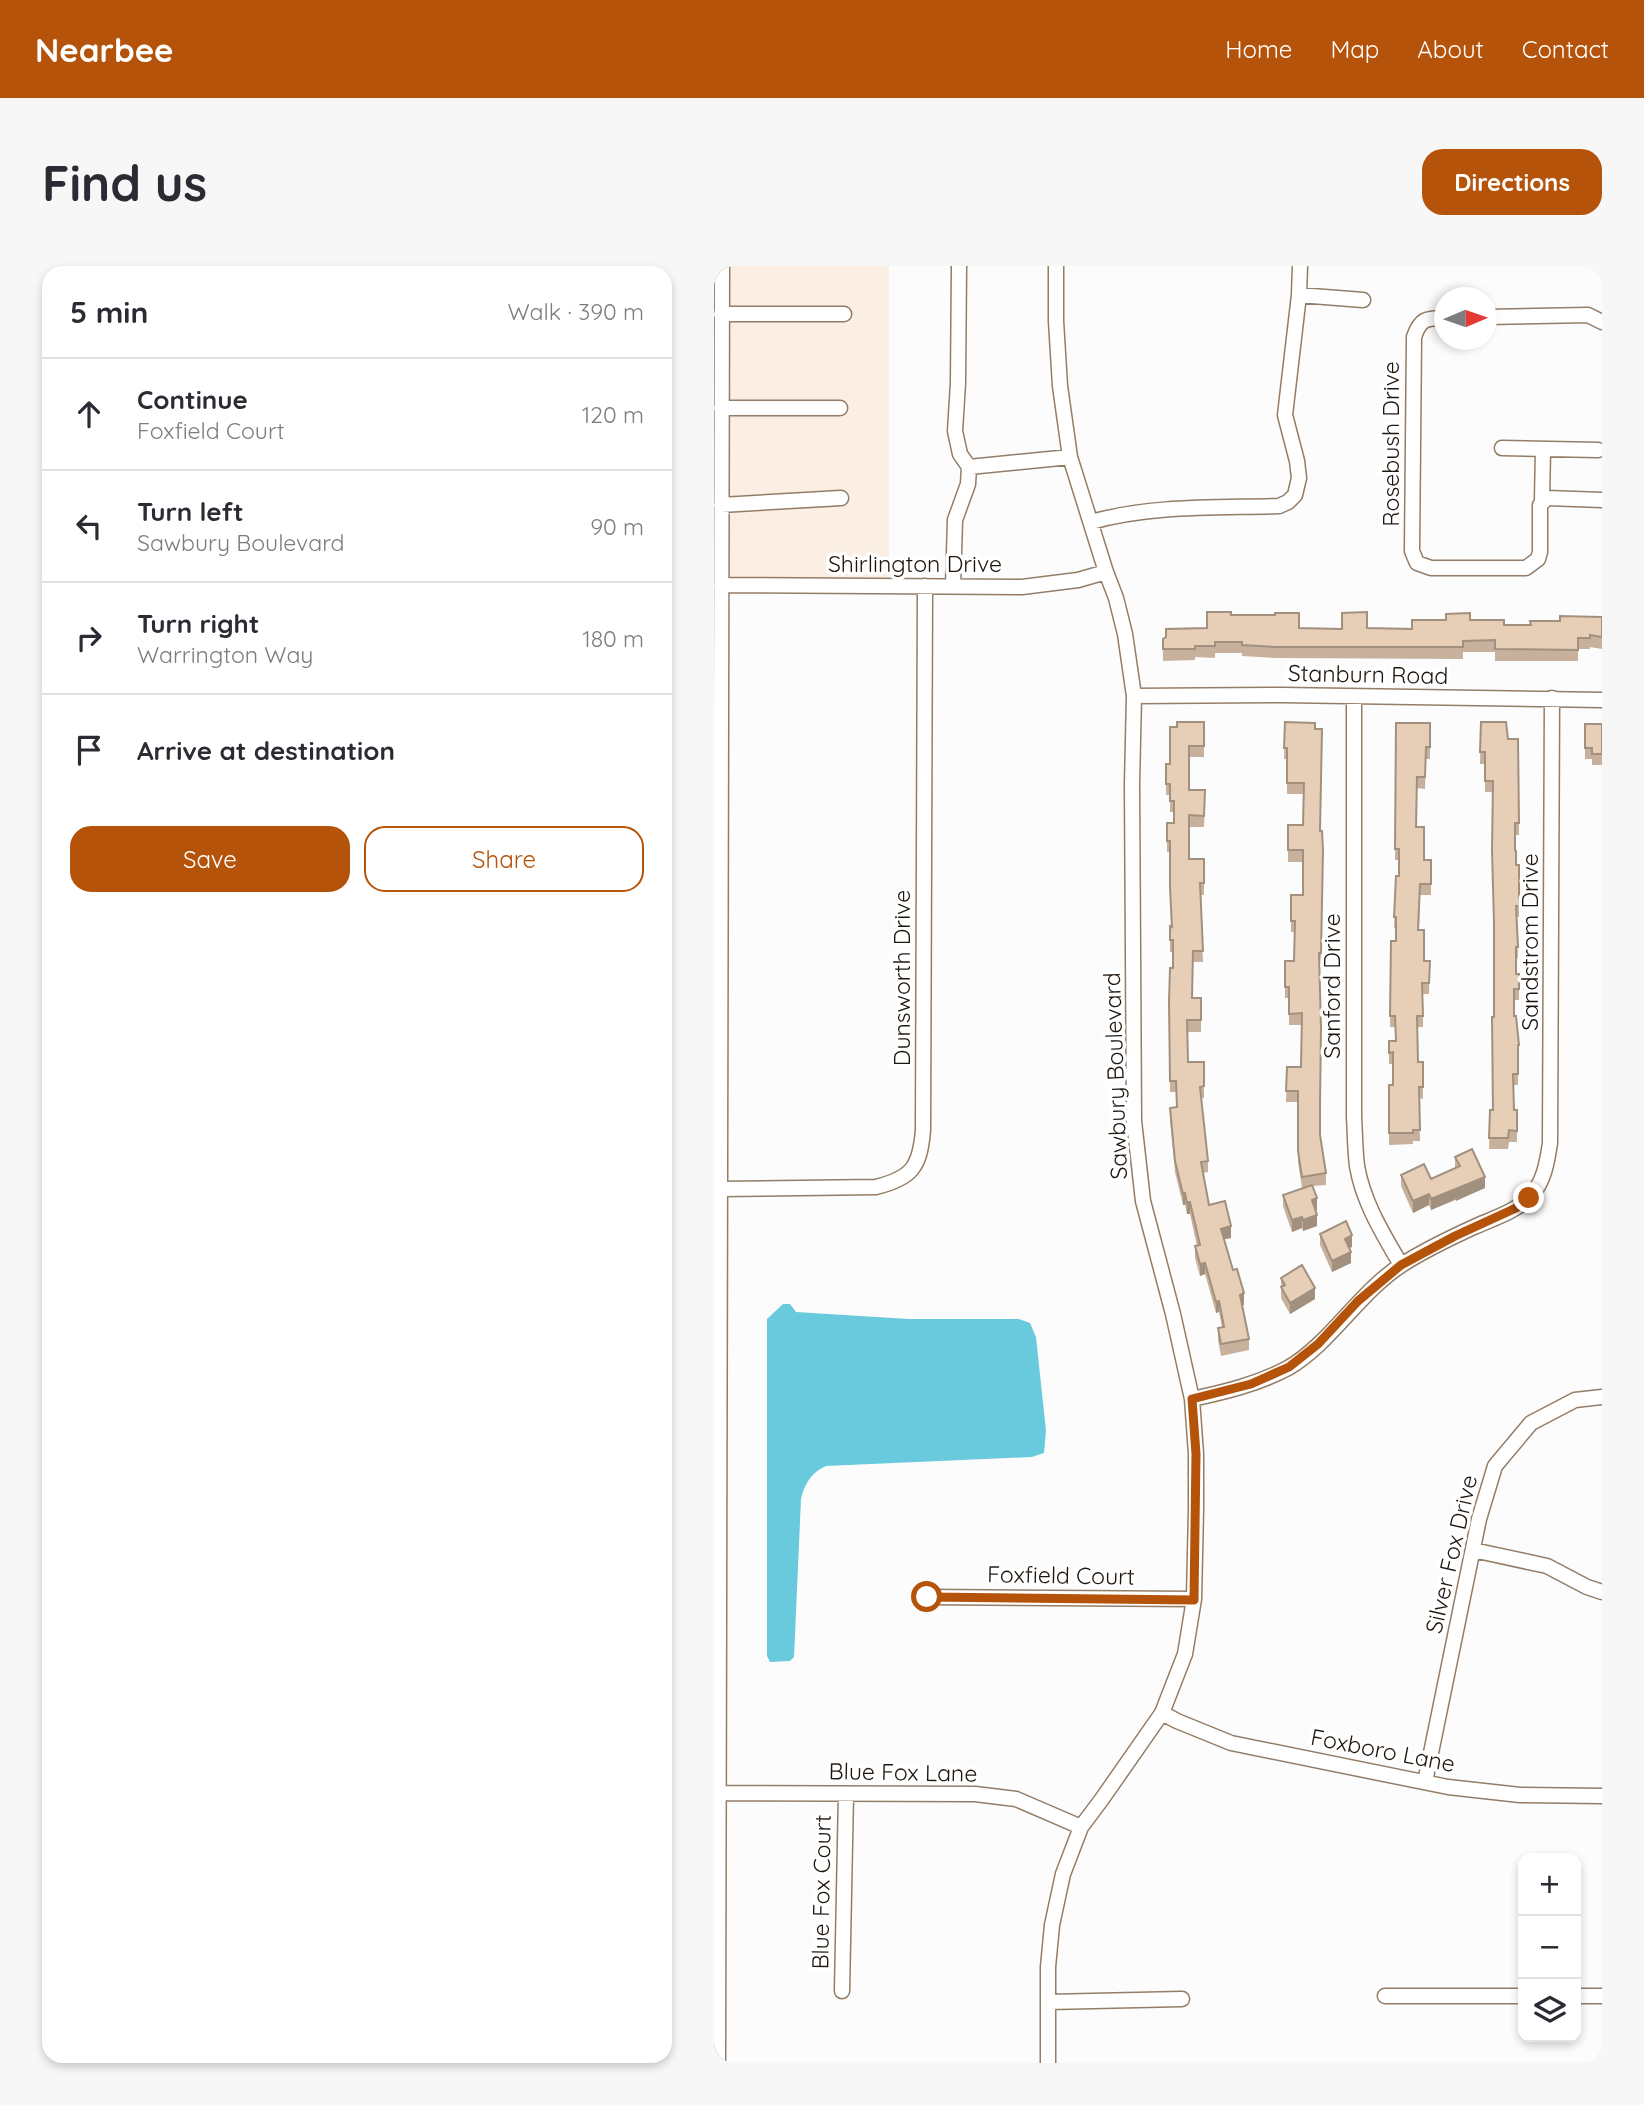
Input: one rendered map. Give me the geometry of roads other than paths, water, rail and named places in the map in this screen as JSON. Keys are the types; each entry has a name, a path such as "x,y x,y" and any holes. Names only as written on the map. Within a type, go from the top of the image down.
{"street":[{"path":"718,2063 716,1793 720,1189 717,697 721,585 718,523 721,505 721,408 718,338 722,314 722,266"},
{"path":"953,586 955,520 968,484 969,467 960,454 955,431 959,266"},
{"name":"Sawbury Boulevard","path":"1048,2063 1052,1925 1063,1874 1081,1827 1161,1713 1185,1654 1194,1600 1196,1468 1192,1399 1143,1201 1134,1121 1134,696 1125,634 1116,598 1070,457 1060,386 1056,266"},
{"path":"1091,522 1112,516 1171,509 1279,506 1295,495 1299,478 1297,461 1285,415 1300,266"},
{"path":"1299,295 1363,300"},
{"path":"722,314 844,314"},
{"path":"1497,317 1588,315 1602,322"},
{"name":"Rosebush Drive","path":"1434,319 1426,319 1418,325 1414,337 1412,551 1417,563 1431,568 1527,568 1538,559 1540,552 1542,501"},
{"path":"721,408 840,408"},
{"path":"1502,449 1598,450"},
{"path":"1542,501 1543,449"},
{"path":"969,467 1070,457"},
{"path":"721,505 841,498"},
{"path":"1542,501 1547,498 1602,500"},
{"name":"Shirlington Drive","path":"721,585 1022,587 1079,580 1106,572"},
{"name":"Dunsworth Drive","path":"720,1189 876,1187 895,1182 912,1172 921,1152 925,586"},
{"name":"Stanburn Road","path":"1134,696 1602,700"},
{"name":"Sanford Drive","path":"1354,697 1354,1117 1357,1167 1376,1222 1401,1265"},
{"name":"Sandstrom Drive","path":"1401,1265 1516,1208 1529,1198 1540,1184 1547,1164 1550,1130 1552,698"},
{"path":"1192,1399 1251,1384 1289,1367 1318,1344 1358,1301 1401,1265"},
{"name":"Silver Fox Drive","path":"1425,1782 1479,1519 1495,1466 1531,1423 1575,1400 1602,1398"},
{"path":"1473,1550 1547,1566 1602,1592"},
{"name":"Foxfield Court","path":"927,1597 1194,1600"},
{"name":"Foxboro Lane","path":"1161,1713 1231,1743 1448,1787 1520,1795 1602,1796"},
{"name":"Blue Fox Lane","path":"716,1793 975,1794 1016,1799 1081,1827"},
{"name":"Blue Fox Court","path":"842,1991 846,1794"},
{"path":"1385,1996 1518,1996"},
{"path":"1581,1996 1602,1996"},
{"path":"1048,2002 1182,1999"}],"water":[{"path":"783,1304 790,1304 796,1312 909,1319 1019,1319 1030,1323 1036,1337 1046,1431 1044,1453 1032,1457 826,1466 816,1472 807,1483 801,1499 794,1657 790,1661 770,1662 767,1656 767,1319"}]}
